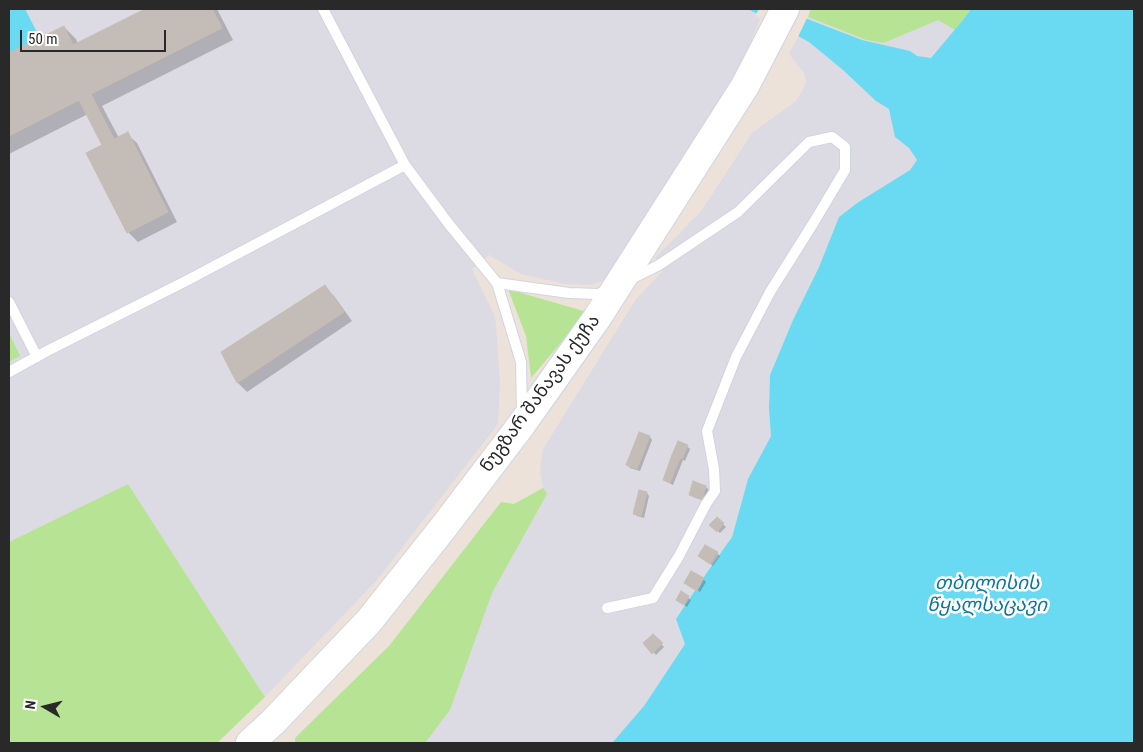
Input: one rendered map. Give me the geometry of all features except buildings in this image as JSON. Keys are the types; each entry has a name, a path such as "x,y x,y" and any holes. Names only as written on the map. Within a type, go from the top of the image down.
{"main road":[{"name":"ნუგზარ შანავას ქუჩა","path":"250,743 369,620 443,528 522,424 597,318 745,86 785,9"}],"lane":[{"path":"322,9 404,165 497,283 521,362 522,424"},
{"path":"497,283 569,293 598,294 616,287 658,266 738,212 809,142 832,137 845,147 845,170 770,292 736,357 706,432 714,469 714,491 653,598 607,608"},
{"path":"9,372 186,281 404,165"},
{"path":"9,302 37,357"}],"shaded area":[{"path":"9,9 751,9 762,14 745,56 677,176 609,279 590,285 565,284 521,274 489,255 472,269 494,314 496,324 500,383 498,424 377,580 265,697 128,485 9,542"},
{"path":"808,17 866,40 884,43 938,19 955,30 932,58 895,137 909,148 917,160 910,170 857,203 839,217 819,267 793,320 770,375 769,409 771,436 748,479 732,537 708,571 685,644 644,706 612,743 295,743 295,738 389,646 501,502 514,504 543,488 540,470 543,449 636,299 662,272 655,258 702,210 752,133 796,101 802,92 806,81 804,73 789,54"}],"green space":[{"path":"811,9 971,9 955,30 938,20 884,43 866,40 808,17"},
{"path":"508,289 587,312 531,378 526,336"},
{"path":"9,333 20,356 9,362"},
{"path":"128,484 265,697 217,743 9,743 9,542"},
{"path":"543,488 547,494 492,593 450,710 425,743 295,743 295,738 389,646 501,502 514,504"}],"water":[{"path":"9,9 25,9 40,38 9,53"},
{"name":"თბილისის წყალსაცავი","path":"748,9 787,9 862,40 910,51 917,56 931,58 971,9 1134,9 1134,743 612,743 644,706 685,644 676,619 732,537 748,479 771,436 769,409 770,375 793,320 819,267 839,217 857,203 910,170 917,160 909,148 895,137 889,109 876,101 809,42"}],"pier":[{"path":"759,9 793,9 808,16 797,39 755,16"}]}
